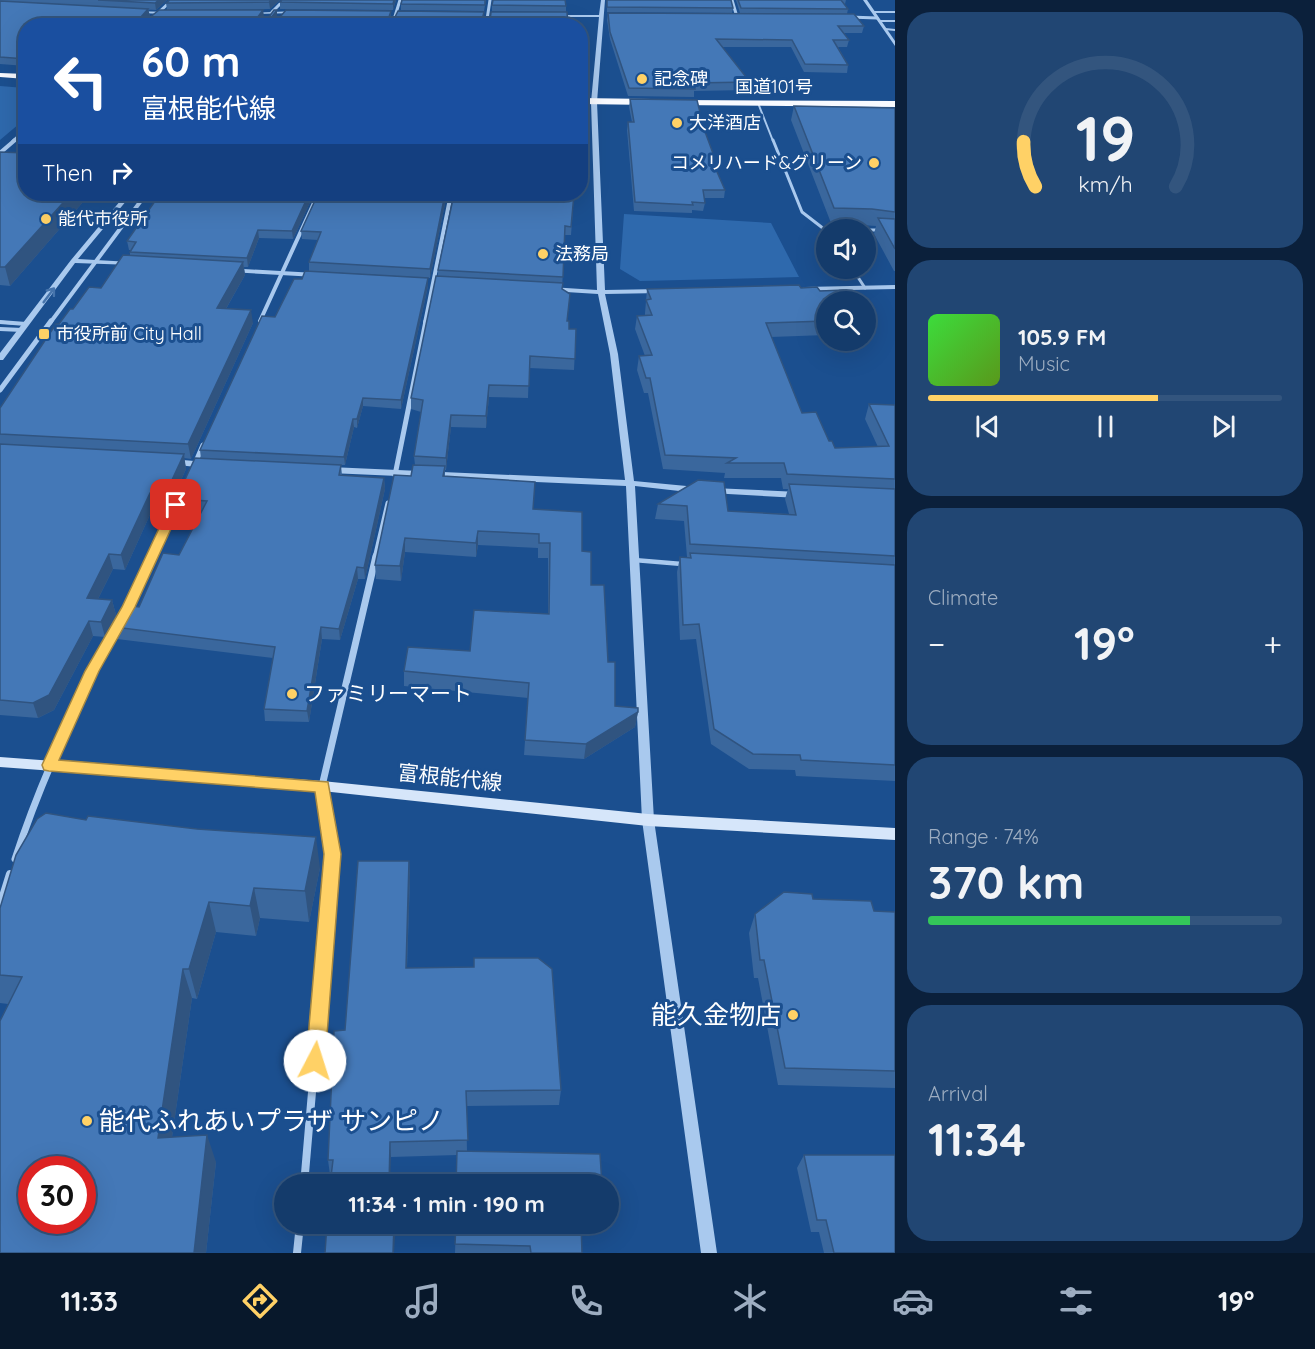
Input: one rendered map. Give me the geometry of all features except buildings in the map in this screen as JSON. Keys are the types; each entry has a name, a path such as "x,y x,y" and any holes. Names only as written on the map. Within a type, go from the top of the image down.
{"highway":[{"path":"0,75 18,76"},
{"name":"国道101号","path":"588,102 895,105"}],"main road":[{"name":"富根能代線","path":"0,762 322,786 648,820 895,834"}],"street":[{"path":"152,18 172,0"},
{"path":"268,18 284,0"},
{"path":"396,18 400,0"},
{"path":"487,18 490,0"},
{"path":"603,0 594,102 601,292 614,354 630,483 648,820 709,1253"},
{"path":"726,17 737,17 732,0"},
{"path":"865,0 895,45"},
{"path":"125,11 181,13"},
{"path":"281,18 285,12"},
{"path":"238,13 306,12"},
{"path":"387,12 409,13"},
{"path":"476,15 498,15"},
{"path":"552,16 603,16"},
{"path":"842,17 879,21"},
{"path":"0,155 18,138"},
{"path":"0,155 8,157"},
{"path":"0,358 73,261 123,201"},
{"path":"0,390 141,201"},
{"path":"257,327 315,201"},
{"path":"393,485 449,201"},
{"path":"73,261 141,264"},
{"path":"223,270 328,276"},
{"path":"420,281 443,282"},
{"path":"796,289 895,287"},
{"path":"544,288 601,292 670,291"},
{"path":"190,475 204,443"},
{"path":"166,461 218,465"},
{"path":"325,470 630,483 672,489 813,495"},
{"path":"0,906 49,765 92,671 128,607 185,485"},
{"path":"305,1174 333,854 322,786 390,496"},
{"path":"297,1253 299,1234"}],"lane":[{"path":"873,12 895,12"},
{"path":"879,21 895,23"},
{"path":"885,29 895,30"},
{"path":"758,103 802,212 816,222"},
{"path":"876,230 885,230"},
{"path":"859,279 865,288"},
{"path":"0,322 24,327"},
{"path":"0,329 24,327"},
{"path":"634,560 683,564"}],"shaded area":[{"path":"0,86 18,87 18,125 0,140"},
{"path":"624,214 771,223 799,277 640,281 620,269"}],"place":[{"name":"記念碑","path":"642,79"},
{"name":"大洋酒店","path":"677,123"},
{"name":"コメリハード&グリーン","path":"874,163"},
{"name":"能代市役所","path":"46,219"},
{"name":"法務局","path":"543,254"},
{"name":"市役所前 City Hall","path":"44,334"},
{"name":"ファミリーマート","path":"292,694"},
{"name":"能久金物店","path":"793,1015"},
{"name":"能代ふれあいプラザ サンピノ","path":"87,1121"}],"route":[{"path":"176,505 128,607 92,671 49,765 322,786 333,854 315,1061"}]}
